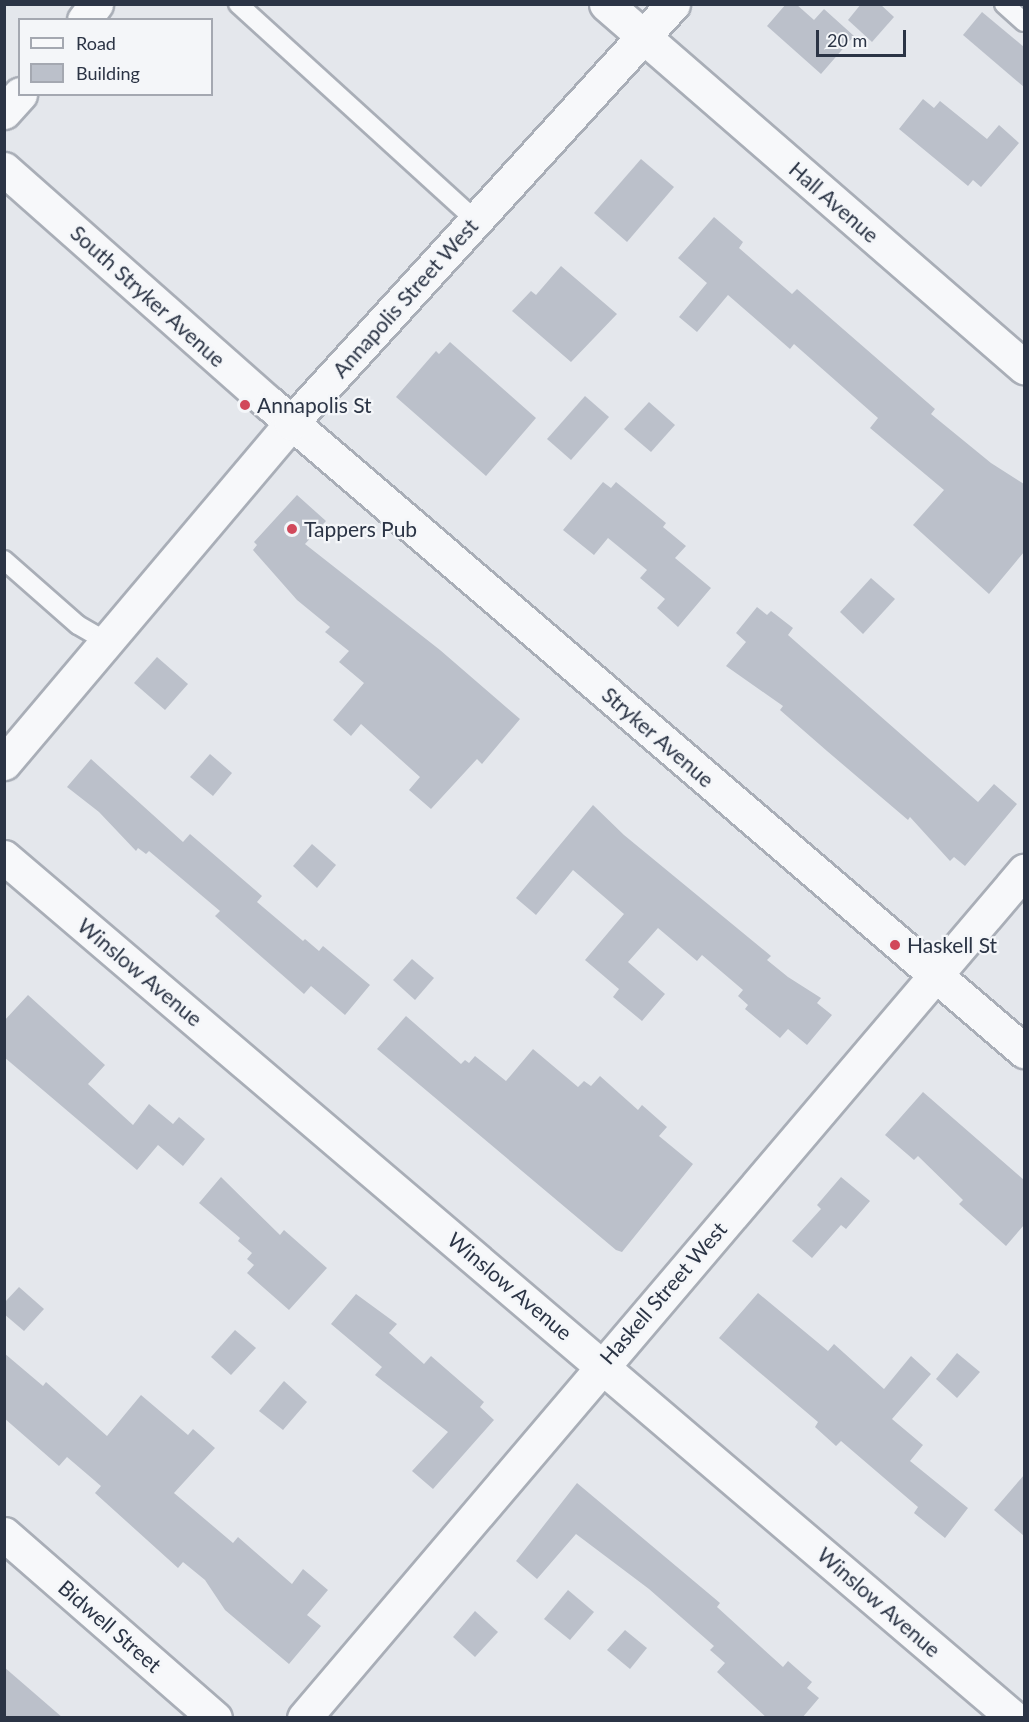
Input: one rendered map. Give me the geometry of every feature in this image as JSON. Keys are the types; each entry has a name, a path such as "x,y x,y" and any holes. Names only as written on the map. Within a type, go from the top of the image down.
{"street":[{"path":"86,18 96,4"},
{"name":"Hall Avenue","path":"606,4 1024,367"},
{"name":"Annapolis Street West","path":"4,762 108,642 291,423 673,4"},
{"path":"4,112 18,96"},
{"name":"South Stryker Avenue","path":"4,170 291,423"},
{"name":"Stryker Avenue","path":"291,423 1024,1051"},
{"name":"Winslow Avenue","path":"4,857 603,1364 1014,1718"},
{"name":"Haskell Street West","path":"304,1718 1024,871"},
{"name":"Bidwell Street","path":"4,1534 215,1718"}],"lane":[{"path":"238,4 475,220"},
{"path":"1004,4 1024,22"},
{"path":"4,560 78,625 108,642"}],"building":[{"path":"786,4 796,4 814,20 824,9 854,36 821,74 767,26"},
{"path":"861,4 880,4 894,17 872,42 848,20"},
{"path":"982,12 1024,47 1024,87 963,35"},
{"path":"923,99 934,108 940,101 987,139 999,125 1019,143 981,187 973,180 968,186 899,129"},
{"path":"641,159 674,187 627,242 594,213"},
{"path":"714,217 743,242 739,248 792,294 797,289 935,409 931,414 991,463 1024,484 1024,552 989,594 913,525 944,490 870,428 878,418 794,344 790,349 728,295 697,332 679,317 707,283 678,258"},
{"path":"561,266 617,314 571,362 512,311 531,291 536,295"},
{"path":"450,342 536,418 486,476 396,397 436,351 439,354"},
{"path":"585,396 609,417 571,460 547,439"},
{"path":"649,402 675,425 651,452 624,429"},
{"path":"603,482 611,488 616,482 666,523 663,527 686,546 675,558 711,588 678,627 657,608 665,599 640,578 647,570 608,538 594,555 563,530"},
{"path":"297,495 326,521 305,544 440,650 520,719 482,764 477,759 431,809 409,790 420,777 361,724 351,736 333,720 364,683 339,662 349,651 325,632 330,627 297,600 253,550 257,545 254,542"},
{"path":"871,578 895,599 863,634 840,612"},
{"path":"757,607 767,615 771,611 793,628 788,635 978,802 994,784 1017,804 965,866 954,857 950,861 910,817 908,820 780,710 783,706 726,666 746,642 736,633"},
{"path":"157,657 188,684 165,710 134,683"},
{"path":"210,754 232,773 213,796 190,777"},
{"path":"91,759 183,842 190,834 262,896 257,902 303,941 305,939 319,951 323,946 370,985 345,1015 311,986 304,994 215,916 220,911 149,851 146,854 138,848 136,851 99,812 67,787"},
{"path":"593,805 624,835 771,956 767,960 788,977 821,998 817,1003 832,1015 807,1045 788,1029 780,1038 745,1009 748,1005 738,996 743,990 702,955 697,961 658,928 628,962 665,994 642,1021 613,997 619,989 585,960 624,914 573,870 536,915 516,898"},
{"path":"312,844 336,865 317,888 293,866"},
{"path":"412,959 434,978 415,1000 393,980"},
{"path":"28,995 105,1065 88,1084 133,1125 149,1104 173,1124 179,1117 205,1139 183,1166 158,1145 137,1170 4,1057 4,1021"},
{"path":"406,1016 461,1064 465,1060 469,1063 475,1056 506,1081 533,1049 578,1087 584,1081 591,1086 600,1076 638,1110 642,1105 667,1127 659,1136 693,1164 622,1252 616,1250 377,1049"},
{"path":"923,1092 1024,1180 1024,1225 1006,1246 959,1204 963,1200 918,1156 914,1160 885,1135"},
{"path":"221,1177 280,1235 284,1230 327,1268 289,1310 247,1273 254,1265 247,1259 252,1253 238,1241 240,1238 199,1203"},
{"path":"841,1177 870,1201 846,1229 841,1225 812,1258 792,1241 821,1209 817,1205"},
{"path":"19,1287 44,1309 24,1331 4,1314 4,1303"},
{"path":"758,1293 828,1351 834,1344 884,1389 911,1356 931,1374 892,1419 923,1445 910,1461 968,1508 945,1538 914,1513 918,1507 841,1441 836,1446 815,1427 818,1422 719,1338"},
{"path":"356,1294 397,1324 389,1333 424,1364 431,1356 484,1402 480,1407 494,1420 433,1489 412,1471 448,1432 375,1375 382,1367 331,1324"},
{"path":"235,1330 256,1348 231,1375 211,1357"},
{"path":"4,1353 43,1386 46,1382 107,1436 141,1395 188,1435 193,1429 215,1448 174,1493 233,1543 238,1537 292,1584 303,1569 328,1590 307,1615 321,1626 289,1664 225,1610 205,1580 183,1562 178,1568 95,1493 101,1486 67,1457 59,1466 4,1418"},
{"path":"957,1353 980,1372 957,1398 936,1379"},
{"path":"284,1381 307,1402 283,1430 259,1411"},
{"path":"1024,1475 1024,1536 994,1510"},
{"path":"577,1483 720,1603 717,1607 783,1667 788,1661 812,1682 807,1688 819,1698 802,1718 767,1718 717,1672 725,1663 710,1650 714,1646 649,1589 576,1534 537,1579 516,1561"},
{"path":"568,1590 594,1612 570,1640 544,1619"},
{"path":"475,1611 498,1632 475,1657 453,1637"},
{"path":"625,1630 647,1648 630,1669 607,1650"},
{"path":"4,1667 63,1718 4,1718"}],"place":[{"name":"Annapolis St","path":"245,405"},
{"name":"Tappers Pub","path":"292,529"},
{"name":"Haskell St","path":"895,945"}]}
